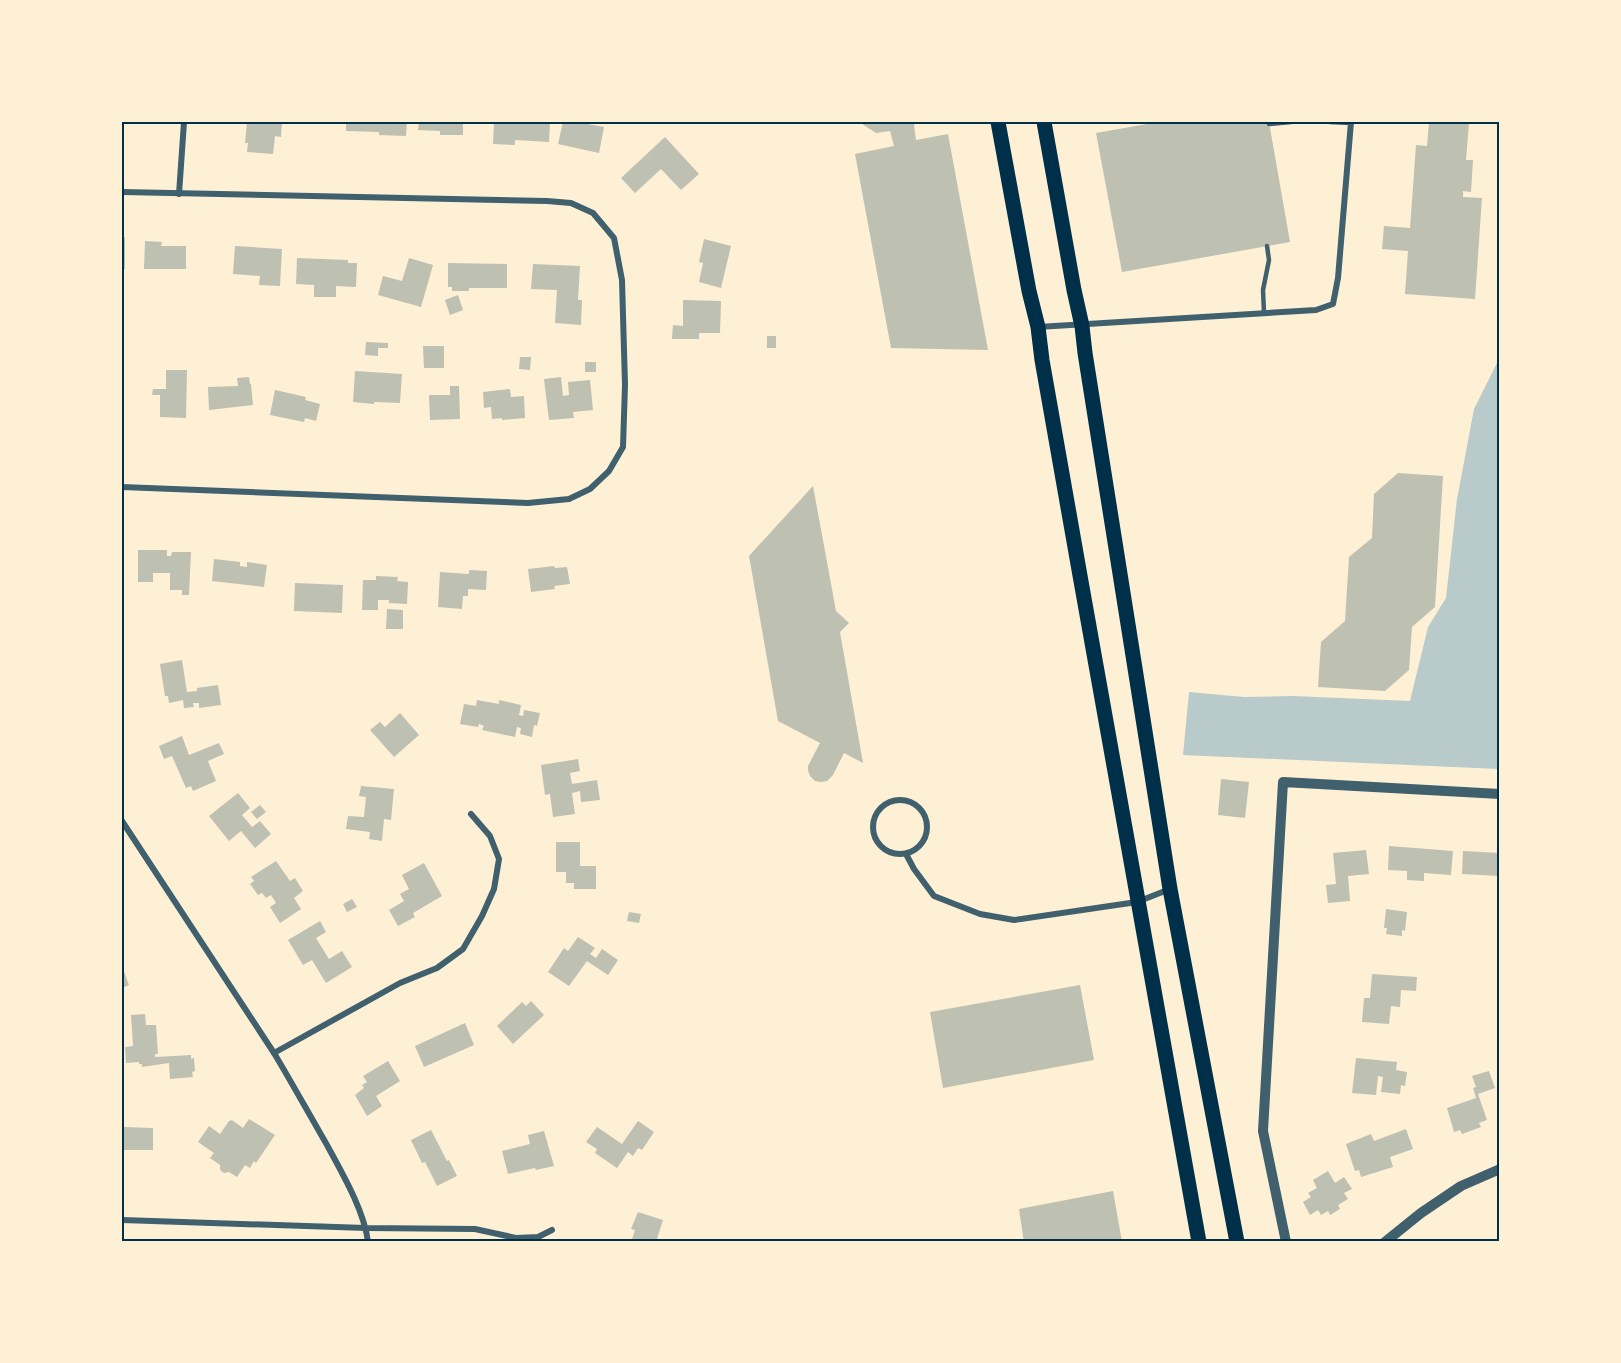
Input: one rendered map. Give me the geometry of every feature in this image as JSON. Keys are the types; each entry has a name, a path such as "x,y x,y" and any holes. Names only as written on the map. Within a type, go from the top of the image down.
{"main road":[{"path":"998,122 1029,291 1038,327 1137,902 1199,1242"},
{"path":"1044,122 1082,326 1170,889 1237,1242"}],"street":[{"path":"179,194 184,122"},
{"path":"1038,327 1316,310 1333,304 1338,278 1351,122"},
{"path":"122,192 571,203 593,213 614,238 622,280 626,385 623,447 609,471 590,489 569,499 528,503 122,487"},
{"path":"1286,1242 1263,1131 1283,782 1500,794"},
{"path":"902,800 918,806 927,821 928,830 921,846 906,854 896,855 887,852 874,838 872,828 878,810 893,801 902,800"},
{"path":"274,1053 400,983 437,968 463,949 494,889 499,860 490,836 471,814"},
{"path":"122,821 274,1053 344,1176 366,1228 368,1242"},
{"path":"906,854 934,896 980,914 1014,920 1137,902 1170,889"},
{"path":"1385,1242 1421,1212 1461,1186 1500,1169"},
{"path":"122,1220 475,1229 516,1238 538,1238 552,1230"}],"lane":[{"path":"1269,124 1291,122"},
{"path":"1330,122 1351,122"},
{"path":"1264,313 1263,290 1269,260 1267,246"}],"shaded area":[{"path":"1499,359 1499,769 1183,755 1189,692 1244,697 1293,696 1410,701 1428,627 1446,598 1457,499 1474,409"}],"building":[{"path":"247,122 282,122 281,137 275,136 273,154 247,152 248,143 245,143"},
{"path":"346,122 407,122 406,136 346,131"},
{"path":"419,122 463,122 463,135 440,135 440,131 418,130"},
{"path":"494,122 550,122 549,142 515,140 515,145 493,144"},
{"path":"563,122 604,127 599,153 558,144"},
{"path":"859,122 916,122 914,125 916,140 948,134 988,350 891,348 855,154 894,146 890,131 876,133"},
{"path":"1158,122 1269,122 1290,242 1122,272 1096,133"},
{"path":"1429,122 1469,123 1466,160 1473,160 1471,192 1463,191 1463,197 1482,198 1475,299 1405,294 1408,251 1382,249 1384,226 1410,228 1416,145 1427,146"},
{"path":"665,137 699,174 681,190 661,169 635,193 621,178"},
{"path":"122,237 125,237 125,269 122,269"},
{"path":"704,239 731,246 721,288 699,282 703,263 699,262"},
{"path":"145,241 162,242 161,246 186,246 186,269 144,269"},
{"path":"235,246 282,249 280,286 259,285 260,276 233,274"},
{"path":"297,258 348,260 348,263 357,263 356,287 336,286 336,297 314,297 314,285 296,284"},
{"path":"409,258 433,265 421,307 378,295 383,276 402,281"},
{"path":"448,263 507,264 507,288 469,288 469,291 452,291 452,287 448,287"},
{"path":"533,264 580,266 578,300 582,300 581,325 555,323 557,290 531,289"},
{"path":"458,295 463,310 450,315 445,300"},
{"path":"683,300 721,301 720,333 699,333 699,339 672,339 673,325 683,326"},
{"path":"767,336 776,336 776,348 767,348"},
{"path":"366,342 388,343 388,348 378,348 378,356 365,355"},
{"path":"423,346 444,346 444,368 424,368"},
{"path":"520,357 531,357 530,370 519,369"},
{"path":"585,362 596,362 596,372 585,372"},
{"path":"122,365 124,365 124,406 122,406"},
{"path":"166,370 187,370 186,418 160,417 160,395 152,395 153,389 166,389"},
{"path":"355,371 402,374 400,403 353,402"},
{"path":"249,377 253,405 209,410 208,387 238,386 237,378"},
{"path":"561,377 563,396 569,395 568,382 590,380 593,410 573,412 574,418 549,420 544,379"},
{"path":"450,386 459,386 460,419 430,420 429,395 450,395"},
{"path":"510,389 511,397 524,396 525,418 492,419 491,407 484,408 483,392"},
{"path":"275,390 306,397 305,400 320,404 316,421 305,418 304,422 270,415"},
{"path":"1398,473 1443,476 1435,607 1412,627 1409,670 1385,691 1318,687 1321,642 1345,621 1349,557 1372,538 1374,494"},
{"path":"813,486 836,611 849,623 840,632 863,763 844,753 833,775 827,781 821,782 815,781 808,770 820,743 778,721 749,556"},
{"path":"138,550 167,550 167,556 171,556 172,552 191,552 189,595 182,595 182,590 170,590 170,573 153,573 153,582 138,582"},
{"path":"214,559 240,562 240,566 247,567 247,562 267,565 264,587 212,581"},
{"path":"554,566 555,568 567,567 570,584 554,586 555,589 531,592 528,569"},
{"path":"469,570 487,571 486,590 468,589 468,596 463,596 462,609 438,607 440,572 469,574"},
{"path":"376,576 398,577 397,581 408,582 407,604 378,600 378,610 362,610 363,580 376,580"},
{"path":"295,583 343,585 342,613 294,611"},
{"path":"387,609 403,610 403,629 386,629"},
{"path":"182,660 187,692 218,685 221,705 199,708 199,703 193,703 194,707 184,708 183,700 169,703 168,696 165,696 160,664"},
{"path":"477,700 499,704 499,700 521,705 519,715 523,716 524,710 540,713 537,726 534,725 532,737 520,734 521,728 517,727 515,737 482,730 484,726 479,724 478,727 460,724 464,704 476,706"},
{"path":"400,713 419,735 394,757 370,730 380,722 385,727"},
{"path":"182,736 189,755 219,743 224,754 208,761 216,781 193,791 191,786 186,788 172,756 164,759 159,746"},
{"path":"578,759 580,771 570,773 572,784 597,780 600,800 581,802 580,791 572,793 575,814 553,817 550,794 545,795 541,765"},
{"path":"1221,779 1249,782 1245,818 1218,815"},
{"path":"361,786 394,789 391,820 384,819 382,841 369,839 370,832 346,829 348,816 364,817 366,797 359,796"},
{"path":"238,793 250,808 242,815 252,827 260,821 271,834 255,848 241,831 229,841 209,816"},
{"path":"260,805 266,812 257,819 251,812"},
{"path":"556,842 580,842 580,866 596,866 596,889 574,889 574,883 566,883 566,872 556,872"},
{"path":"1389,846 1453,851 1451,875 1424,873 1424,881 1407,880 1407,871 1388,870"},
{"path":"1366,850 1369,874 1348,876 1350,901 1328,903 1326,885 1336,884 1333,853"},
{"path":"1463,851 1500,853 1500,876 1462,874"},
{"path":"276,861 290,881 295,878 303,891 294,898 301,909 280,923 270,907 276,903 271,895 266,898 262,893 258,895 250,884 254,881 251,877"},
{"path":"424,863 442,896 413,913 415,917 398,926 389,910 404,901 400,894 409,889 402,875"},
{"path":"352,899 357,907 347,912 343,904"},
{"path":"1386,909 1407,912 1405,931 1402,930 1402,936 1386,934 1387,928 1384,928"},
{"path":"629,912 641,914 639,923 627,921"},
{"path":"320,921 326,932 316,938 329,959 342,951 352,967 326,983 312,960 303,965 288,940"},
{"path":"578,937 595,948 590,954 596,958 602,949 618,960 608,975 587,961 569,986 548,972 564,948 568,951"},
{"path":"122,966 129,985 122,988"},
{"path":"1372,974 1417,977 1416,991 1401,990 1400,1007 1391,1006 1389,1024 1362,1022 1364,998 1370,998"},
{"path":"1080,985 1094,1060 943,1088 930,1012"},
{"path":"531,1001 544,1015 513,1044 497,1026 522,1002 526,1006"},
{"path":"145,1014 146,1025 156,1025 158,1054 155,1054 155,1057 191,1055 191,1059 194,1058 193,1077 170,1079 169,1063 142,1067 139,1062 126,1063 125,1047 133,1046 131,1015"},
{"path":"465,1023 474,1045 424,1067 415,1046"},
{"path":"1356,1058 1397,1062 1396,1070 1407,1072 1405,1086 1401,1085 1400,1094 1381,1092 1383,1077 1378,1076 1376,1095 1352,1093"},
{"path":"388,1061 400,1081 376,1096 382,1106 367,1116 355,1095 364,1088 362,1085 367,1082 363,1076"},
{"path":"1489,1071 1495,1088 1478,1094 1487,1120 1479,1123 1481,1127 1462,1134 1460,1130 1454,1132 1447,1108 1476,1098 1473,1088 1476,1087 1472,1076"},
{"path":"249,1119 275,1135 250,1168 245,1165 237,1177 229,1172 224,1173 220,1170 220,1165 210,1158 214,1153 198,1142 209,1126 220,1134 229,1121 232,1120 243,1128"},
{"path":"638,1121 654,1132 642,1150 638,1148 633,1156 628,1152 617,1168 595,1153 597,1149 586,1142 597,1127 622,1144"},
{"path":"123,1127 153,1128 153,1150 123,1150"},
{"path":"1406,1129 1413,1149 1390,1157 1393,1167 1361,1177 1359,1170 1355,1171 1346,1144 1371,1134 1374,1141"},
{"path":"431,1130 457,1176 437,1186 411,1140"},
{"path":"544,1131 554,1166 508,1174 502,1151 530,1144 528,1135"},
{"path":"1328,1171 1335,1183 1344,1177 1352,1189 1344,1193 1348,1199 1338,1205 1340,1209 1330,1215 1328,1211 1321,1215 1318,1210 1310,1215 1303,1202 1311,1197 1308,1193 1317,1188 1313,1180"},
{"path":"1113,1191 1122,1242 1024,1242 1019,1209"},
{"path":"638,1212 663,1220 656,1242 631,1242 635,1230 631,1229"}]}
